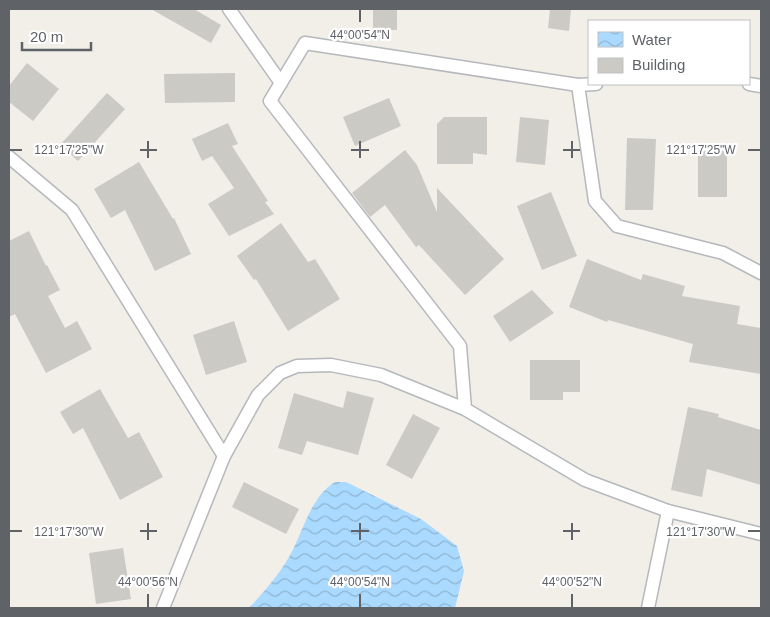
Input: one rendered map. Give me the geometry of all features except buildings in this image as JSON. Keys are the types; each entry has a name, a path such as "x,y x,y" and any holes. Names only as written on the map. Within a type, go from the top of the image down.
{"lane":[{"path":"229,9 281,83"},
{"path":"465,409 460,346 270,101 306,43 588,84"},
{"path":"578,84 595,200 617,226 722,253 761,273"},
{"path":"9,157 72,210 224,456"},
{"path":"163,608 224,456 258,395 280,373 298,366 331,365 381,375 465,409 585,480 668,511 761,534"},
{"path":"648,608 668,511"}],"water":[{"path":"335,482 346,482 421,519 457,546 464,571 455,608 249,608 280,571 289,557 319,497"}]}
